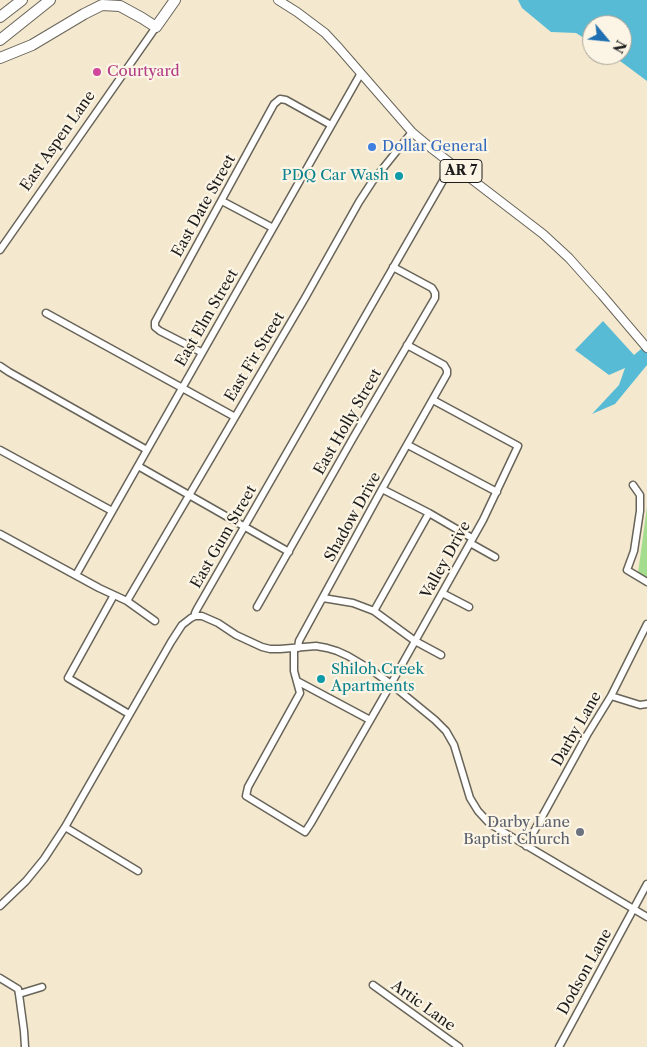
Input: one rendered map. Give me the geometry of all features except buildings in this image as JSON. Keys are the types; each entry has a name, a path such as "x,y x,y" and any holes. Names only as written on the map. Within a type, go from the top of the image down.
{"highway":[{"path":"0,17 22,0"},
{"path":"0,40 50,0"},
{"name":"East Aspen Lane","path":"156,27 175,0"},
{"path":"0,58 32,45 102,5 120,6 156,27"}],"main road":[{"name":"AR 7","path":"278,0 301,14 325,33 412,132 556,246 595,287 645,346"}],"street":[{"name":"East Aspen Lane","path":"0,250 156,27"},
{"name":"East Elm Street","path":"76,575 361,73"},
{"name":"East Date Street","path":"201,352 160,331 155,327 155,322 274,104 280,99 286,100 331,125"},
{"name":"East Fir Street","path":"127,601 305,298 359,202 372,182 412,132"},
{"name":"East Gum Street","path":"0,906 26,881 44,859 65,827 171,642 182,625 195,616 452,165"},
{"path":"222,201 273,228"},
{"name":"East Holly Street","path":"257,607 435,298 432,288 393,267"},
{"path":"46,313 235,417"},
{"name":"Shadow Drive","path":"296,648 447,374 444,365 407,345"},
{"path":"0,366 147,450"},
{"name":"Valley Drive","path":"296,681 300,693 248,787 246,796 305,832 483,520 518,446 433,400"},
{"path":"408,445 497,492"},
{"path":"0,450 112,512"},
{"path":"138,466 289,552"},
{"path":"634,485 640,494 640,511 634,550 627,570 647,582"},
{"path":"382,489 429,513 495,557"},
{"path":"374,612 429,513"},
{"path":"0,534 99,588 127,601 156,621"},
{"path":"442,593 469,608"},
{"path":"114,595 68,678 129,714"},
{"path":"323,598 353,603 374,612 415,641 441,655"},
{"path":"195,616 202,616 218,623 236,635 262,647 270,649 316,646 337,651 358,662 391,684 446,731 454,745 470,798 478,811 490,824 647,917"},
{"name":"Darby Lane","path":"526,846 612,696 647,624"},
{"path":"296,648 294,671 296,681 370,720"},
{"path":"612,696 640,705 647,704"},
{"path":"65,827 138,871"},
{"name":"Dodson Lane","path":"559,1047 647,884"},
{"path":"0,978 18,989 24,1031 24,1047"},
{"name":"Artic Lane","path":"373,985 459,1047"},
{"path":"19,994 42,986"}],"green space":[{"path":"647,507 647,578 638,573"}],"water":[{"path":"518,0 647,0 647,81 625,65 632,65 632,15 582,15 582,37 576,33 551,32 522,8"},
{"path":"603,321 634,355 647,344 647,365 615,404 592,414 619,385 625,368 609,375 575,350"}],"place":[{"name":"Courtyard","path":"97,72"},
{"name":"Dollar General","path":"372,147"},
{"name":"PDQ Car Wash","path":"399,176"},
{"name":"Shiloh Creek Apartments","path":"321,679"},
{"name":"Darby Lane Baptist Church","path":"580,832"}]}
